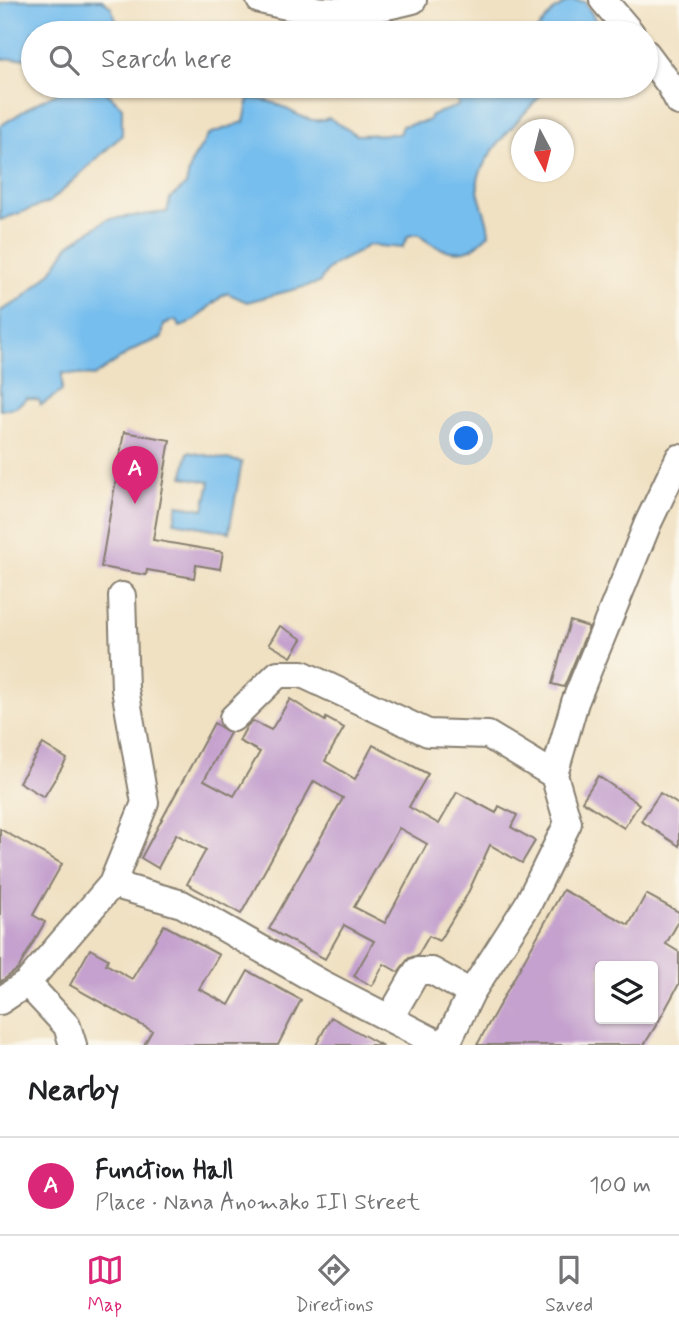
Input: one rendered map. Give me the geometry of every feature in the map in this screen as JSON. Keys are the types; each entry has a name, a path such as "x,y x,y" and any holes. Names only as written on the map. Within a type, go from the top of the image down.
{"street":[{"path":"260,0 290,8 330,12 369,11 412,0"},
{"path":"603,0 621,21"},
{"path":"658,69 679,102"},
{"path":"112,884 182,904 321,983 391,1016 443,1045 471,993 528,904 568,823 554,775 575,702 648,523 679,458"},
{"path":"0,1001 27,983 112,884 145,803 125,689 122,596"},
{"path":"233,719 259,689 278,674 302,674 428,733 488,735 554,775"},
{"path":"391,1016 417,971 423,969 432,971 471,993"},
{"path":"27,983 67,1026 73,1045"}],"water":[{"path":"13,0 102,0 111,7 116,21 21,21 21,58 0,59 0,4"},
{"path":"571,0 585,2 596,21 544,21 553,11"},
{"path":"46,98 113,98 122,107 122,135 50,202 0,220 0,126"},
{"path":"249,98 271,102 314,120 329,118 357,135 399,134 402,126 428,121 431,115 458,106 458,98 538,98 520,119 511,119 511,129 481,170 478,188 489,234 473,248 450,251 429,243 418,234 408,236 402,248 368,245 335,264 319,283 247,302 227,293 186,325 180,327 177,320 164,324 162,338 138,347 94,376 62,373 62,391 41,405 39,400 27,398 16,407 0,410 0,311 21,300 51,272 69,245 108,219 167,212 170,198 186,185 191,163 209,134 244,122"},
{"path":"188,452 242,462 229,532 174,522 178,505 204,509 210,482 183,477"}],"building":[{"path":"124,432 170,440 153,540 223,552 220,569 196,565 194,578 147,570 146,575 101,567"},
{"path":"570,621 589,627 564,687 552,684"},
{"path":"280,626 302,639 291,657 269,644"},
{"path":"290,699 325,721 326,718 344,728 325,761 355,779 373,745 428,774 409,807 439,824 457,792 496,813 499,806 517,815 511,827 535,841 522,863 490,845 467,895 439,941 429,936 418,955 409,958 398,972 384,964 372,986 354,976 374,941 344,925 325,959 269,929 343,798 314,781 241,914 187,884 206,850 176,834 158,868 141,858 214,723 230,733 204,780 234,796 260,752 239,741 247,726 253,721 271,730","holes":["399,828 427,844 385,923 354,907"]},
{"path":"43,744 67,759 44,797 19,782"},
{"path":"598,776 639,804 624,828 582,801"},
{"path":"660,793 679,805 679,846 641,821"},
{"path":"0,829 62,864 33,915 45,922 18,969 0,982"},
{"path":"563,890 629,925 646,894 679,912 679,921 666,944 679,952 679,984 658,1022 658,961 595,961 595,1024 657,1024 644,1045 477,1045"},
{"path":"164,925 219,955 199,989 229,1005 248,971 301,1000 278,1045 144,1045 152,1031 70,985 90,949 108,959 106,964 132,979"},
{"path":"331,1017 381,1045 316,1045"}],"place":[{"name":"Function Hall","path":"135,504"}]}
